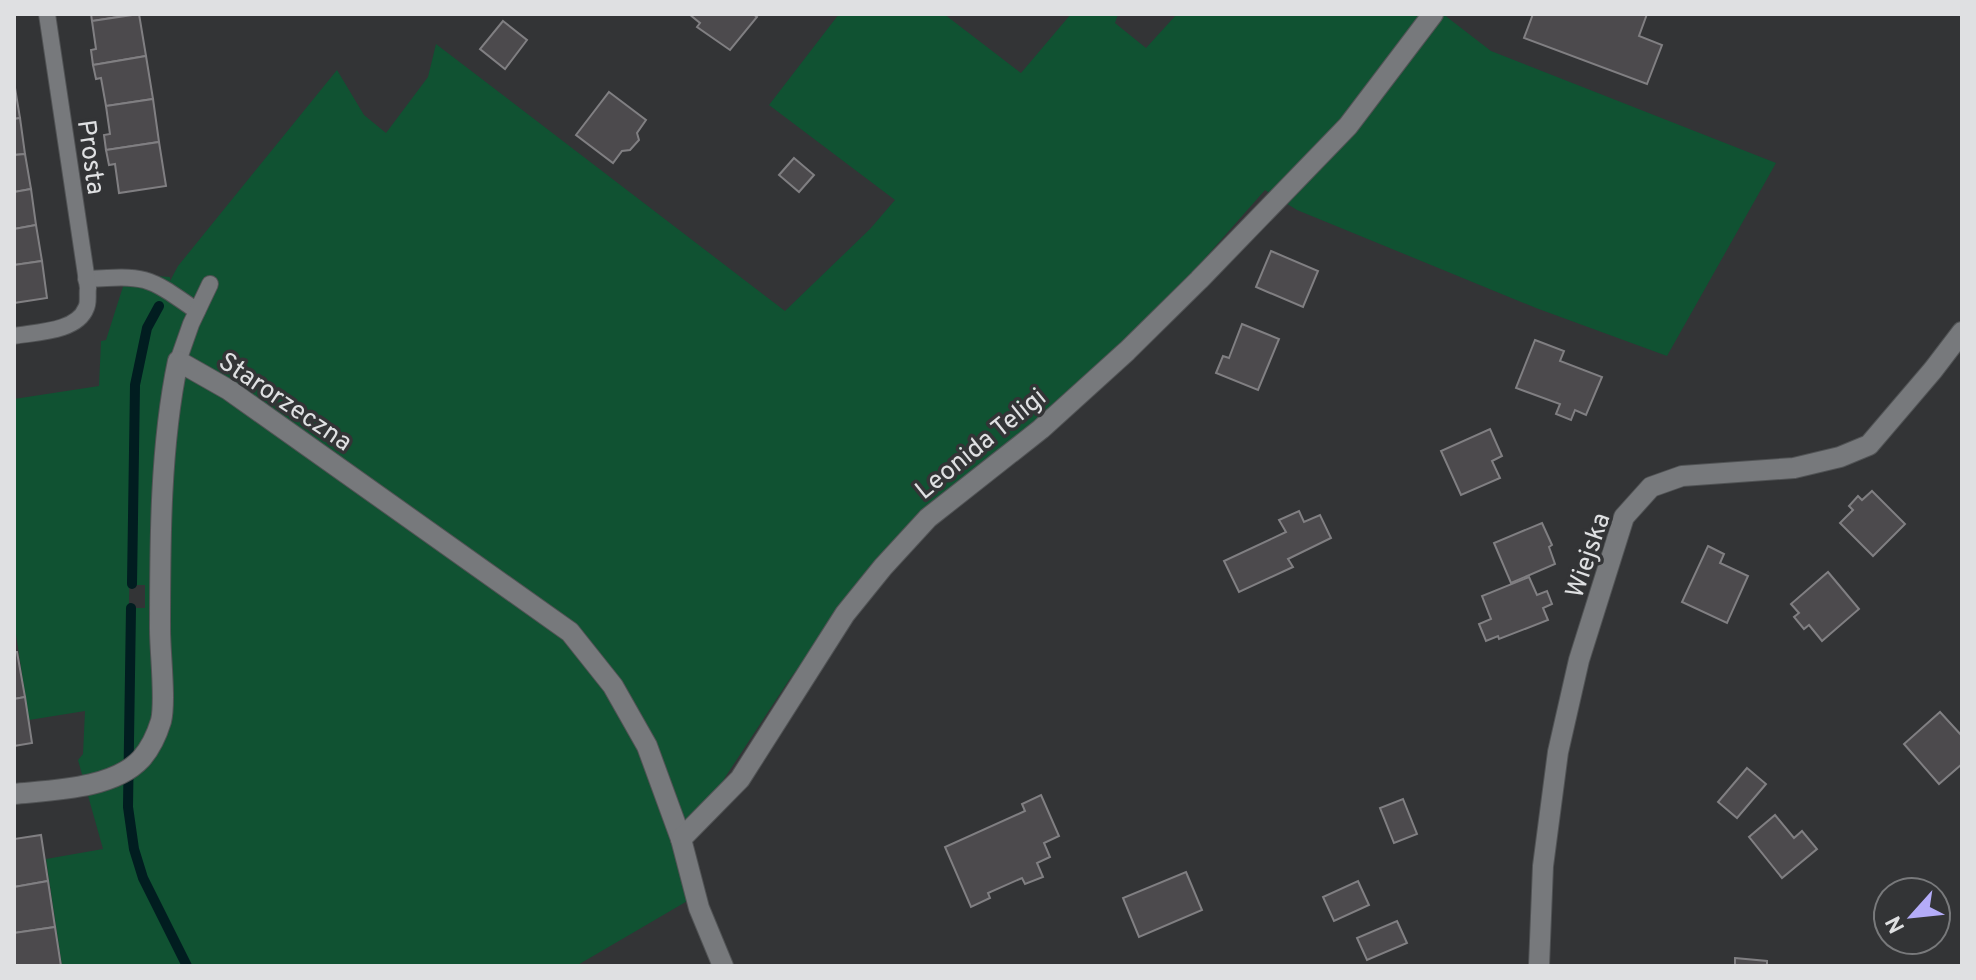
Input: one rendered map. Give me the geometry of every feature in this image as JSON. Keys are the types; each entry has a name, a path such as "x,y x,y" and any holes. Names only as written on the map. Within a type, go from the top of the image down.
{"street":[{"name":"Leonida Teligi","path":"681,839 740,779 845,614 883,567 928,518 1041,429 1199,280 1348,126 1433,14"},
{"name":"Wiejska","path":"1539,966 1543,866 1558,752 1579,660 1624,517 1651,487 1682,476 1794,468 1840,457 1869,445 1962,332"},
{"name":"Starorzeczna","path":"14,794 107,781 140,760 153,742 162,719 160,629 163,499 172,391 178,361 229,390 570,632 613,686 647,746 681,839"},
{"path":"681,839 699,908 723,966"}],"lane":[{"name":"Prosta","path":"14,336 66,325 79,318 87,307 86,279 47,14"},
{"path":"86,279 146,278 197,311"},
{"path":"178,361 210,284"}],"green space":[{"path":"839,14 944,14 1021,73 1071,14 1118,14 1115,23 1146,48 1177,14 1443,14 1491,51 1776,163 1667,356 1536,308 1297,210 1265,190 1146,325 1018,436 933,501 888,548 789,680 724,779 688,851 689,900 576,966 190,966 145,877 136,848 131,802 134,608 145,608 145,585 135,585 137,383 146,336 161,309 156,306 140,343 132,383 126,826 140,881 184,966 62,966 46,859 103,849 78,760 83,754 85,711 29,720 14,621 14,399 99,386 101,341 106,340 127,274 170,277 170,281 178,266 337,70 364,115 386,133 428,77 436,44 785,311 870,229 895,200 769,105"}],"building":[{"path":"91,14 137,14 92,21"},
{"path":"139,14 146,56 93,65 91,50 96,49 92,21"},
{"path":"689,14 753,14 757,17 730,50 697,27 700,23"},
{"path":"1533,14 1647,14 1639,36 1662,45 1647,84 1524,38"},
{"path":"503,21 527,40 505,69 480,49"},
{"path":"146,56 153,99 106,106 101,78 96,79 93,65"},
{"path":"14,82 20,118 14,119"},
{"path":"609,92 646,120 637,133 639,140 630,150 622,151 613,163 576,135"},
{"path":"153,99 159,142 106,150 104,135 110,134 106,106"},
{"path":"20,118 25,154 14,155 14,119"},
{"path":"159,142 166,186 119,193 115,164 109,165 106,150"},
{"path":"25,154 31,189 14,192 14,155"},
{"path":"794,158 814,175 799,192 779,175"},
{"path":"31,189 36,225 14,229 14,192"},
{"path":"36,225 42,261 14,265 14,229"},
{"path":"1271,251 1318,271 1303,307 1256,287"},
{"path":"42,261 47,298 14,303 14,265"},
{"path":"1242,324 1279,339 1258,390 1216,373 1223,356 1229,358"},
{"path":"1535,340 1564,351 1560,361 1602,377 1586,415 1575,410 1571,420 1556,414 1560,404 1516,388"},
{"path":"1490,429 1502,456 1492,461 1500,478 1461,495 1441,451"},
{"path":"1872,491 1905,524 1873,556 1840,523 1853,510 1849,506 1858,496 1862,500"},
{"path":"1299,511 1304,522 1320,515 1331,538 1288,559 1293,567 1239,592 1224,561 1286,532 1279,520"},
{"path":"1542,523 1552,545 1549,547 1555,564 1511,583 1494,543"},
{"path":"1708,546 1724,554 1720,563 1748,576 1727,623 1682,602"},
{"path":"1828,572 1859,609 1822,641 1809,625 1804,629 1794,617 1799,613 1791,604"},
{"path":"1529,577 1537,595 1547,591 1552,604 1543,608 1548,620 1486,641 1479,624 1491,619 1482,596"},
{"path":"14,652 17,652 25,697 14,699"},
{"path":"25,697 32,743 14,746 14,699"},
{"path":"1940,712 1962,736 1962,764 1939,784 1904,744"},
{"path":"1747,768 1766,784 1737,818 1718,802"},
{"path":"1041,795 1059,836 1044,843 1050,857 1037,863 1043,877 1025,884 1022,878 988,893 990,898 971,907 945,847 1025,811 1022,804"},
{"path":"1403,799 1417,834 1394,843 1380,808"},
{"path":"1775,815 1794,838 1802,831 1817,849 1782,878 1749,837"},
{"path":"41,835 48,881 14,887 14,839"},
{"path":"1186,872 1202,910 1139,937 1123,898"},
{"path":"48,881 55,927 14,933 14,887"},
{"path":"1358,881 1369,905 1334,921 1323,897"},
{"path":"1397,921 1407,943 1367,960 1357,938"},
{"path":"55,927 61,966 14,966 14,933"},
{"path":"1735,958 1767,961 1767,966 1735,966"}],"waterway":[{"path":"132,584 135,385 147,328 159,306"},
{"path":"131,608 128,807 134,849 143,878 187,966"}]}
